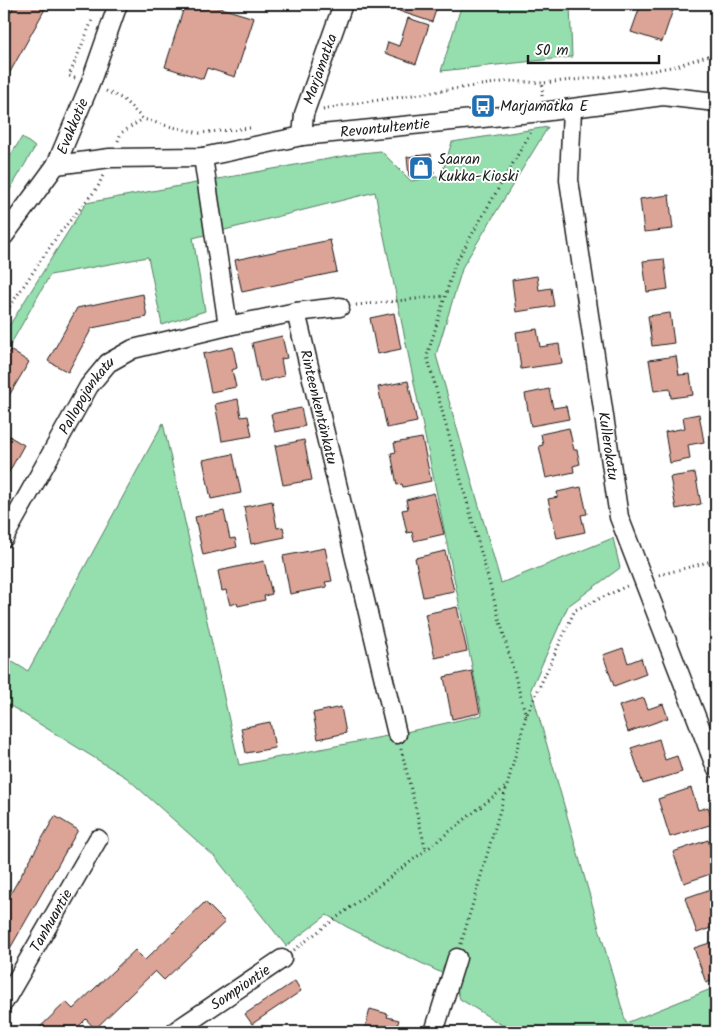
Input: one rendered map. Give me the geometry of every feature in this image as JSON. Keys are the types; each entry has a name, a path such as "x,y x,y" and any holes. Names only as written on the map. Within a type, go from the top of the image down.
{"street":[{"name":"Evakkotie","path":"4,236 56,165 90,84 118,4"},
{"name":"Marjamatka","path":"302,136 304,114 343,4"},
{"name":"Revontultentie","path":"56,165 110,158 203,157 302,136 572,109 663,96 716,102"},
{"name":"Kullerokatu","path":"572,109 569,180 619,517 716,768"},
{"path":"203,157 228,326 296,312 340,307"},
{"name":"Rinteenkentänkatu","path":"296,312 397,734"},
{"name":"Pallopojankatu","path":"4,538 90,386 108,362 133,349 228,326"},
{"name":"Tanhuantie","path":"4,1002 98,839"},
{"path":"434,1032 457,958"},
{"name":"Sompiontie","path":"174,1032 282,959"}],"path":[{"path":"68,76 93,18"},
{"path":"4,315 58,235 98,187 122,133 143,119"},
{"path":"454,264 427,356 526,716"},
{"path":"340,307 445,296"},
{"path":"457,958 526,716 574,610 642,579 716,560"},
{"path":"397,734 426,850"},
{"path":"282,959 507,786"}],"green space":[{"path":"462,4 570,4 572,57 441,71"},
{"path":"548,127 463,266 436,355 501,583 613,538 620,568 568,606 531,689 626,1023 716,987 716,1032 513,1032 460,999 454,979 347,927 327,915 286,946 215,857 127,778 4,702 4,657 28,671 163,423 239,765 482,715 375,192 193,238 205,311 162,325 148,257 50,275 4,356 4,334 86,203 361,153 381,151 411,181 441,176 452,142"},
{"path":"22,137 35,147 4,200 4,166"}],"building":[{"path":"15,4 37,4 45,9 4,83 4,24"},
{"path":"185,4 208,4 254,18 235,77 207,68 203,79 165,67"},
{"path":"401,4 438,4 432,22 399,11"},
{"path":"641,4 675,4 662,42 631,32"},
{"path":"408,18 429,25 416,64 385,53 388,42 399,46"},
{"name":"Saaran Kukka-Kioski","path":"431,154 434,173 409,176 407,157"},
{"path":"709,168 716,168 716,222"},
{"path":"669,195 673,229 644,232 640,199"},
{"path":"330,240 337,272 242,292 235,260"},
{"path":"664,259 668,289 647,292 643,261"},
{"path":"537,276 539,290 551,288 554,306 516,312 512,280"},
{"path":"143,294 147,317 92,328 68,372 48,361 77,308"},
{"path":"394,313 401,349 377,354 370,318"},
{"path":"670,313 674,343 652,346 648,316"},
{"path":"537,329 540,347 559,344 562,363 521,369 516,332"},
{"path":"282,336 287,358 281,359 284,376 260,382 252,343"},
{"path":"233,347 237,368 232,370 236,387 211,392 203,354"},
{"path":"10,350 29,362 4,404 4,360"},
{"path":"676,356 679,375 690,374 693,395 671,398 670,389 654,391 649,360"},
{"path":"408,381 417,422 387,428 378,387"},
{"path":"549,389 553,408 566,406 569,419 531,426 525,394"},
{"path":"238,399 241,417 248,416 252,436 222,441 215,404"},
{"path":"301,408 305,426 275,432 271,414"},
{"path":"699,414 704,442 688,445 690,459 670,463 665,432 685,428 683,417"},
{"path":"569,428 574,450 577,450 580,464 573,466 574,472 546,478 539,446 543,445 541,434"},
{"path":"7,435 24,445 4,481 4,440"},
{"path":"422,438 431,481 403,487 402,484 397,485 391,453 396,452 394,443"},
{"path":"304,440 312,480 283,485 275,446"},
{"path":"233,454 241,493 211,499 203,460"},
{"path":"695,473 701,504 676,509 670,477"},
{"path":"581,487 587,514 581,515 585,532 557,538 548,499 558,497 557,492"},
{"path":"434,493 444,534 414,541 412,532 407,533 402,510 408,509 406,500"},
{"path":"272,501 277,528 283,527 285,537 251,544 244,507"},
{"path":"224,511 230,539 235,538 237,547 203,555 195,517"},
{"path":"325,548 332,581 325,582 327,587 290,594 283,556"},
{"path":"445,551 454,591 423,597 415,558"},
{"path":"264,561 272,594 264,596 265,600 238,606 237,603 230,605 226,590 222,591 218,571"},
{"path":"457,607 467,651 435,658 425,614"},
{"path":"716,617 716,635 710,620"},
{"path":"623,648 628,663 641,658 646,674 614,686 603,655"},
{"path":"472,671 480,713 452,719 444,677"},
{"path":"644,698 648,709 663,704 668,718 628,732 619,706"},
{"path":"341,707 346,733 318,739 313,713"},
{"path":"270,722 275,748 246,753 241,728"},
{"path":"659,739 665,760 677,756 682,772 643,784 631,748"},
{"path":"691,788 698,810 708,807 713,824 670,837 658,799"},
{"path":"55,816 78,830 4,959 4,905"},
{"path":"708,840 714,859 716,858 716,872 684,883 673,852"},
{"path":"711,889 716,903 716,926 697,933 685,898"},
{"path":"205,902 225,922 164,980 155,971 95,1029 86,1019 73,1032 35,1032 66,1002 73,1009 135,950 145,960"},
{"path":"716,941 716,979 706,983 694,948"},
{"path":"295,981 301,991 252,1024 245,1014"},
{"path":"370,1009 388,1014 387,1017 399,1020 395,1032 375,1032 365,1029"}],"place":[{"name":"Marjamatka E","path":"483,106"},
{"name":"Saaran Kukka-Kioski","path":"421,168"}]}
